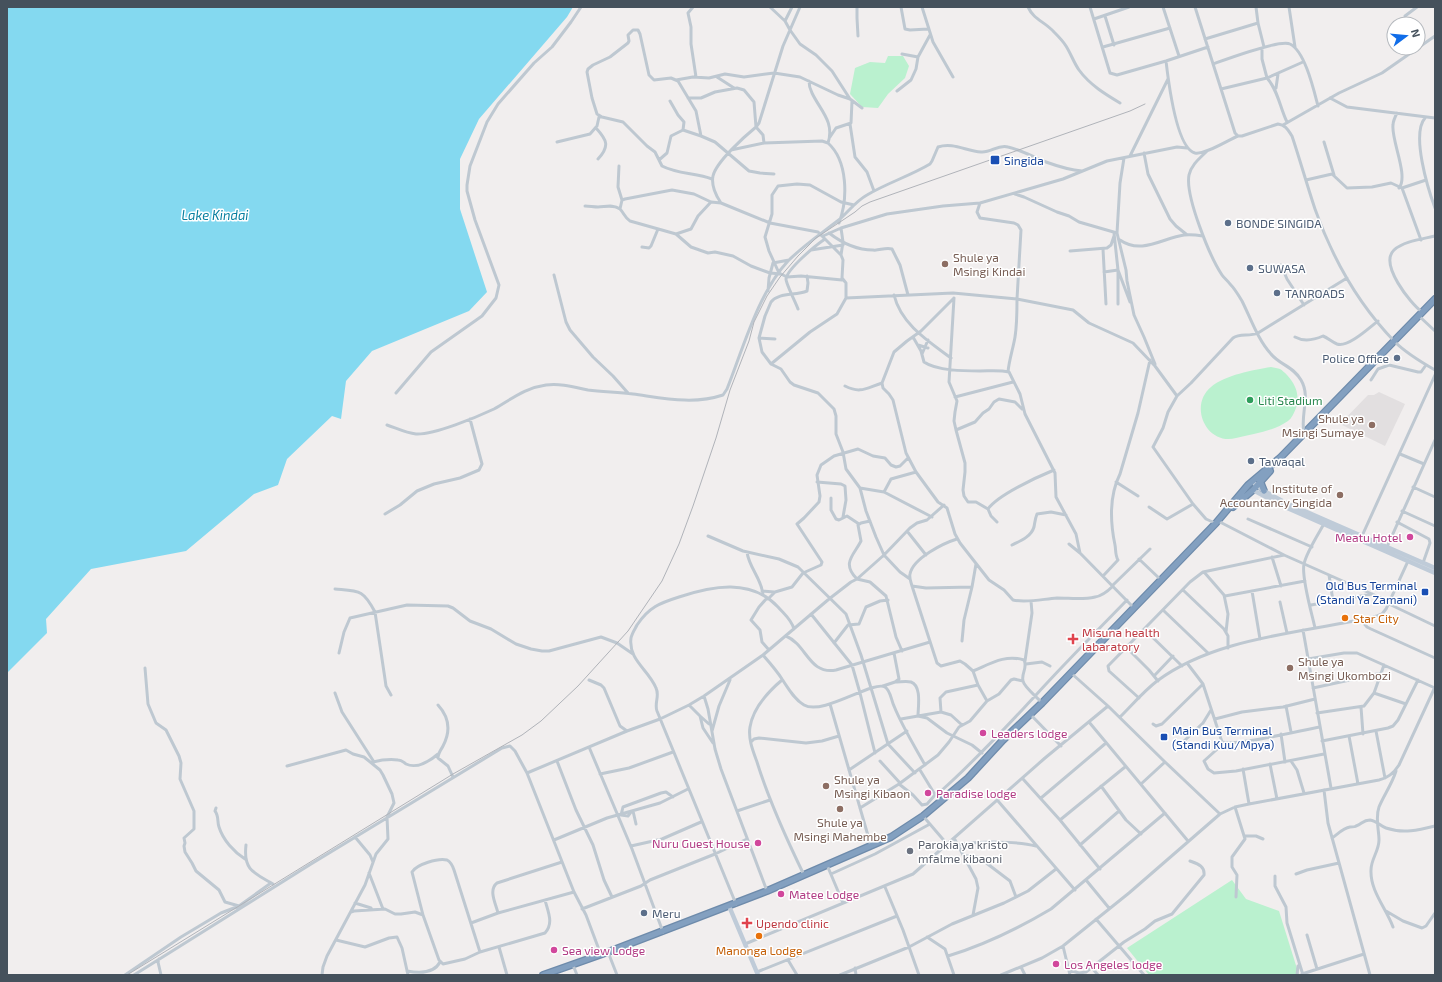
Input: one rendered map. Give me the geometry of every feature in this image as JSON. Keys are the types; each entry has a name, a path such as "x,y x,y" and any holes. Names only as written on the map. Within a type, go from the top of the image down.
{"highway":[{"path":"543,975 601,955 736,904 891,837 923,816 968,778 1003,740 1072,673 1224,514 1395,342 1435,299"},
{"path":"1255,484 1264,491"}],"main road":[{"path":"1255,484 1285,507 1362,536 1387,547 1435,573"},
{"path":"1264,491 1325,522 1409,559 1435,568"},
{"path":"729,906 758,974"}],"street":[{"path":"396,393 431,352 482,316 496,298 498,285 475,220 467,192 470,166 487,122 498,104 534,63 552,47 581,7"},
{"path":"693,7 688,13 691,27 691,44 696,77"},
{"path":"770,7 785,21 800,44 816,55 832,71 851,100 852,121 850,124 856,159 867,172 874,191"},
{"path":"785,21 792,7"},
{"path":"721,203 714,191 712,179 714,173 729,152 756,127 761,117 774,73 800,7"},
{"path":"857,7 856,18 858,36"},
{"path":"901,7 905,29 928,29"},
{"path":"922,7 928,29 936,49 953,77"},
{"path":"1028,7 1032,16 1047,25 1065,44 1080,72 1098,89 1120,103"},
{"path":"1090,7 1110,72 1114,75 1166,61 1208,47"},
{"path":"1094,19 1129,7"},
{"path":"1163,7 1179,56"},
{"path":"1195,7 1235,133 1238,136"},
{"path":"1256,7 1263,48 1262,59 1267,78 1276,91 1281,109 1287,122"},
{"path":"1289,7 1295,47 1310,77 1318,106"},
{"path":"1405,16 1417,7"},
{"path":"1105,16 1114,44"},
{"path":"1205,39 1258,23"},
{"path":"1103,47 1170,28"},
{"path":"712,179 665,168 661,165 655,152 623,122 602,117 596,112 587,72 588,69 610,57 628,43 628,35 633,30 638,30 640,34 648,73 651,78 657,80 671,78 676,80 696,77 715,77 725,74 744,77 774,73 809,80 829,91 851,100 862,108"},
{"path":"897,91 911,80 916,69 918,57 930,35"},
{"path":"1426,42 1435,36"},
{"path":"1213,64 1263,48 1285,43 1291,44 1295,47"},
{"path":"902,54 918,57"},
{"path":"1304,433 1302,424 1306,403 1305,387 1301,379 1291,368 1272,355 1258,333 1232,285 1222,275 1203,236 1192,201 1189,174 1192,167 1207,151 1238,136 1246,136 1273,126 1283,125 1330,98 1382,73 1407,56"},
{"path":"1166,61 1176,120 1187,148"},
{"path":"1221,89 1267,78 1303,62"},
{"path":"1276,91 1278,74"},
{"path":"715,77 721,78 732,88 742,89 752,98 755,108 756,127 764,136 764,143"},
{"path":"1130,156 1168,79"},
{"path":"676,80 696,111 701,136"},
{"path":"809,80 812,93 828,120 828,143"},
{"path":"688,98 700,98 715,92 735,88"},
{"path":"1330,98 1347,107 1425,118 1435,118"},
{"path":"670,101 684,122 683,130"},
{"path":"1397,113 1392,126 1401,171 1402,183 1400,188"},
{"path":"557,142 587,135 596,128 598,119 602,117"},
{"path":"1425,118 1421,124 1420,134 1426,180 1435,208"},
{"path":"829,139 836,128 850,124"},
{"path":"1283,125 1288,129 1292,136 1322,226 1334,254 1355,292 1395,342 1435,370"},
{"path":"596,128 603,136 606,144 604,152 598,159"},
{"path":"659,160 667,153 671,136 683,130 715,142 729,152 749,171 760,174 774,174"},
{"path":"729,152 764,143 817,141 828,143 833,147 842,168 844,190 839,223"},
{"path":"1324,142 1334,175 1347,188 1372,187 1391,183 1400,188 1421,240"},
{"path":"798,309 787,283 787,277 796,264 854,205 874,191 930,164 938,147 954,146 982,153 996,147 1008,147 1044,162 1069,170 1082,171"},
{"path":"387,425 420,434 445,428 493,409 527,390 544,385 556,384 589,390 684,401 723,395 727,389 756,314 768,290 789,260 823,236 841,228 887,214 943,206 980,203 1063,180 1107,161 1180,146 1195,152 1207,151"},
{"path":"1144,153 1148,174 1162,204 1170,219 1186,234"},
{"path":"1118,304 1118,270 1115,234 1124,158"},
{"path":"619,166 618,187 622,200 620,209 625,218 630,221 676,234 687,244 695,248 708,253 715,252 733,256 756,268 770,273 779,273 787,277 807,276 842,280"},
{"path":"1306,180 1329,174 1334,175"},
{"path":"1400,188 1426,180"},
{"path":"779,273 773,263 765,237 773,210 772,195 776,188 780,185 810,185 843,203 854,205"},
{"path":"622,200 655,192 672,190 694,194 711,202 721,203 770,223 815,231 823,236 841,255 843,260 841,274 842,280 846,283 846,298 837,314 810,332 771,364"},
{"path":"1014,194 1069,216 1079,222 1115,234 1124,243 1142,246 1186,234 1203,236"},
{"path":"676,234 691,230 698,216 711,202"},
{"path":"980,203 977,212 981,219 1014,223 1018,225 1021,230 1017,322 1008,372 1020,394 1023,410 1054,470 1056,497 1076,534 1080,553"},
{"path":"585,206 600,207 607,205 620,209"},
{"path":"841,228 843,244 841,255"},
{"path":"642,247 649,248 651,246 658,229"},
{"path":"829,233 843,244 864,249 892,249 897,258 908,295"},
{"path":"1070,251 1103,249 1109,246 1115,234"},
{"path":"1435,236 1406,244 1395,249 1389,259 1392,269 1412,304 1435,331"},
{"path":"1120,240 1134,315 1155,366"},
{"path":"810,251 843,244"},
{"path":"1103,249 1106,304"},
{"path":"773,263 789,260"},
{"path":"768,290 773,263"},
{"path":"1281,265 1289,283 1304,305"},
{"path":"1104,272 1118,270"},
{"path":"1118,270 1126,295 1133,308"},
{"path":"554,275 569,328 593,357 613,376 628,394"},
{"path":"807,276 807,291 776,298 771,302 758,338 762,352 771,364 781,369 790,382 794,385 818,393 834,409 836,416 836,434 843,452 846,469 860,488 870,521 884,555 900,572 910,579"},
{"path":"1347,278 1258,333 1251,335 1238,335 1233,338 1177,396 1168,412 1163,428 1153,447 1206,520 1217,522 1284,555 1304,562 1329,575 1373,594 1435,626"},
{"path":"954,293 949,373 950,384 958,403 954,414 956,430 965,463 964,496 968,502 976,502 988,509 991,516 997,522"},
{"path":"846,298 954,293 1017,299 1073,310 1094,326 1133,343 1155,366 1177,396"},
{"path":"894,295 899,310 918,333 951,358"},
{"path":"954,298 918,333 894,352 882,383 883,388 893,400 908,458 936,500 940,504 944,505 948,511 958,539 976,564 992,582 1004,590 1013,600 1056,598 1083,599 1096,597 1107,592 1150,549"},
{"path":"1295,337 1302,340 1314,339 1323,336 1338,344 1343,344 1362,334 1378,321"},
{"path":"913,337 926,364 950,369 1008,372"},
{"path":"758,338 775,339"},
{"path":"922,354 927,347 928,340"},
{"path":"918,345 927,347"},
{"path":"1103,576 1118,560 1111,528 1112,504 1116,482 1120,474 1138,413 1150,360"},
{"path":"1371,380 1378,369 1390,365 1421,372 1426,365"},
{"path":"1362,536 1435,375"},
{"path":"955,397 1013,382"},
{"path":"845,386 859,391 882,383"},
{"path":"956,430 975,422 994,402 999,400 1015,402 1023,410"},
{"path":"385,514 400,505 418,490 460,478 480,470 482,464 470,419"},
{"path":"1387,547 1435,440"},
{"path":"769,650 762,642 760,630 751,620 759,606 775,592 792,587 803,573 821,564 822,562 797,524 819,502 820,496 817,482 818,470 821,464 843,452 858,449 873,456 885,458 891,465 896,467 900,466 908,458"},
{"path":"1400,454 1424,464"},
{"path":"988,509 997,500 1054,470"},
{"path":"884,492 891,479 916,472"},
{"path":"817,482 841,484 845,486 846,500 843,517"},
{"path":"1116,482 1138,496"},
{"path":"1413,487 1435,497"},
{"path":"860,488 884,492 932,517"},
{"path":"831,498 833,515 837,520 843,517 849,517 859,524"},
{"path":"1149,507 1167,519 1193,504"},
{"path":"526,773 627,731 660,719 704,696 763,655 829,599 857,579 884,555 907,531 917,523 932,517 944,505"},
{"path":"1402,511 1435,526"},
{"path":"1012,545 1025,539 1030,534 1033,530 1037,514 1051,512 1066,515"},
{"path":"1248,519 1312,547"},
{"path":"859,524 870,521"},
{"path":"1315,628 1305,581 1304,562 1325,522"},
{"path":"1397,522 1429,539 1430,543 1423,563"},
{"path":"859,524 858,526 861,541 852,553 850,565 852,575 857,579 873,584 886,596 893,625 902,651"},
{"path":"907,531 926,555"},
{"path":"708,536 747,552 784,561 798,567 846,614 863,662 888,744 915,773"},
{"path":"958,539 938,546 926,555 912,569 910,579 939,665 942,666 960,661 965,664 973,671 978,685 987,701"},
{"path":"1069,544 1080,553 1134,608"},
{"path":"747,552 749,561 760,582 763,595"},
{"path":"1139,698 1109,671 1108,666 1190,582 1204,572 1284,555"},
{"path":"1272,557 1281,586"},
{"path":"1139,559 1161,580"},
{"path":"1120,717 1158,681 1187,663 1208,654 1260,639 1361,620 1382,614 1389,603 1409,559"},
{"path":"962,641 964,620 976,564"},
{"path":"1204,572 1224,596 1228,614 1226,632 1228,648"},
{"path":"1329,575 1333,601"},
{"path":"1224,596 1305,581"},
{"path":"912,586 926,588 972,587"},
{"path":"736,904 701,822 660,719 655,704 658,695 656,688 644,668 636,661 630,643 634,630 644,615 658,604 710,588 733,587 754,591 775,592"},
{"path":"335,589 361,592 368,599 375,612 386,686 391,695"},
{"path":"1183,590 1226,632"},
{"path":"754,591 775,603 791,621 793,639"},
{"path":"1252,591 1260,639"},
{"path":"1311,606 1373,594"},
{"path":"850,624 859,624 862,621 864,610 870,604 888,600"},
{"path":"1023,681 1032,613 1031,600"},
{"path":"880,761 922,805 927,804 982,753 1035,695 1127,600"},
{"path":"1280,602 1287,634"},
{"path":"339,653 348,619 407,605 448,606 470,621 491,629 516,644 537,651 549,651 601,637 617,643 633,654"},
{"path":"1163,610 1208,654"},
{"path":"811,614 852,666 875,753"},
{"path":"1361,620 1367,627 1435,658"},
{"path":"791,621 802,622"},
{"path":"834,643 850,624"},
{"path":"1144,629 1182,666"},
{"path":"1303,630 1331,788"},
{"path":"786,636 793,639 810,659 823,670 830,671 852,666 930,642"},
{"path":"1126,647 1158,681"},
{"path":"1308,659 1352,652 1358,653 1435,687 1396,771 1392,783 1379,808 1377,816 1379,845 1373,858 1371,874 1374,886 1393,927"},
{"path":"894,653 899,677 898,681 895,682"},
{"path":"763,655 792,694 804,705 810,707 830,704 871,688 895,682 910,682 915,685 917,691 918,716"},
{"path":"1154,676 1173,656"},
{"path":"973,671 1004,658 1021,659 1025,663 1042,662 1050,666"},
{"path":"1187,663 1202,684 1215,718 1221,740 1224,743"},
{"path":"1317,713 1361,706 1368,702 1374,693 1384,665"},
{"path":"145,668 148,704 156,723 166,730 179,756 181,763 180,780 194,812 194,829 184,838 185,852 196,871 218,890 224,901 239,906"},
{"path":"1072,673 1120,717 1164,762 1220,814"},
{"path":"1313,688 1382,673"},
{"path":"712,732 719,706 731,678"},
{"path":"589,680 601,685 604,688 620,726 627,731"},
{"path":"782,680 766,696 755,713 749,730 751,742 777,819 804,875"},
{"path":"860,808 920,770 938,755 962,725 967,723 977,714 987,701 999,694 1012,680 1023,681 1042,703"},
{"path":"1322,741 1376,731 1388,728 1396,723 1418,680"},
{"path":"1153,724 1156,726 1162,724 1202,684"},
{"path":"941,712 940,698 944,693 978,685"},
{"path":"883,686 890,694 893,704 925,765"},
{"path":"322,975 326,960 370,874 376,854 388,839 388,817 394,803 394,798 384,775 373,762 342,712 335,693"},
{"path":"1374,693 1406,704"},
{"path":"704,696 708,709 714,745 721,769 767,891"},
{"path":"1215,718 1242,712 1286,706 1315,699"},
{"path":"287,766 345,750 373,762 387,759 400,760 408,765 426,763 438,754 445,742 448,724 444,712 438,704"},
{"path":"830,704 871,846"},
{"path":"689,705 710,727"},
{"path":"745,944 885,887 913,874 1108,706"},
{"path":"1286,706 1291,732"},
{"path":"1361,706 1362,734"},
{"path":"1182,742 1203,723 1212,710"},
{"path":"901,719 941,712 951,715 962,725"},
{"path":"1030,714 1060,746"},
{"path":"700,716 703,728 714,745"},
{"path":"918,716 932,721 953,736 972,745 982,753"},
{"path":"1089,722 1188,841"},
{"path":"1320,727 1224,743 1205,760 1204,763 1214,773 1291,761 1324,754"},
{"path":"849,770 907,731"},
{"path":"1376,731 1385,778"},
{"path":"1281,734 1285,762"},
{"path":"751,742 754,739 759,738 806,743 822,741 839,736"},
{"path":"1350,736 1358,784"},
{"path":"1041,798 1106,743"},
{"path":"134,975 453,777 502,748 510,746 515,751 526,773 601,955"},
{"path":"589,747 619,815 663,932"},
{"path":"600,774 616,772 636,766 673,752"},
{"path":"438,754 440,760 448,766 453,777"},
{"path":"430,760 440,760"},
{"path":"557,761 584,828 593,845 604,880 612,897"},
{"path":"1291,761 1297,770 1304,793"},
{"path":"1141,784 1164,762"},
{"path":"1270,764 1277,799"},
{"path":"1060,820 1125,767"},
{"path":"1243,769 1248,804"},
{"path":"920,770 935,795"},
{"path":"1001,975 1021,967 1063,946 1220,814 1236,807 1248,804 1385,778 1396,771"},
{"path":"1023,779 1100,868"},
{"path":"1101,786 1119,811 1141,834"},
{"path":"554,840 607,818 660,803 688,790"},
{"path":"1324,790 1327,816 1332,838 1370,975"},
{"path":"619,815 624,806 661,793 666,792 673,797"},
{"path":"737,811 770,800"},
{"path":"998,801 1075,890"},
{"path":"1236,807 1245,839 1245,842 1232,857 1232,864 1237,875 1236,897"},
{"path":"216,808 215,811 218,815 218,825 222,834 233,850 246,860"},
{"path":"1080,845 1119,811"},
{"path":"632,812 636,824"},
{"path":"948,956 972,948 1030,921 1051,909 1165,814"},
{"path":"923,816 947,844"},
{"path":"1332,838 1344,829 1370,820 1378,822 1381,826 1390,829 1405,831 1420,830 1435,826"},
{"path":"631,846 662,839 701,822"},
{"path":"831,874 875,854 930,824"},
{"path":"1244,836 1256,836 1263,838"},
{"path":"355,837 370,855 373,862"},
{"path":"954,838 974,873 978,884 973,915"},
{"path":"582,909 645,884 650,880 715,854 747,839"},
{"path":"958,845 995,842 1019,843 1036,846"},
{"path":"246,845 246,860 251,871 276,886"},
{"path":"964,856 974,856 981,859 1010,881 1016,897"},
{"path":"440,962 423,915 412,872 414,869 423,864 445,860 451,864 480,952"},
{"path":"1069,970 1080,973 1086,972 1155,920 1172,914 1205,872 1201,866 1190,861"},
{"path":"498,913 492,892 494,885 562,862"},
{"path":"1296,874 1339,863"},
{"path":"827,865 843,903"},
{"path":"840,975 909,947 947,926 1016,897 1028,891 1056,869"},
{"path":"370,874 383,909"},
{"path":"1275,876 1275,886 1286,907 1287,923 1302,974 1364,954"},
{"path":"1086,880 1109,908"},
{"path":"125,975 181,937 221,913 239,906 271,883"},
{"path":"885,887 919,975"},
{"path":"471,923 498,913 574,892"},
{"path":"440,962 446,964 465,959 480,952 547,931 551,921 545,900"},
{"path":"356,903 373,909"},
{"path":"351,912 383,909 395,914 415,912 423,915"},
{"path":"1384,910 1403,921 1422,928 1426,926 1435,913"},
{"path":"758,974 788,960 897,916"},
{"path":"1096,919 1144,975"},
{"path":"1307,935 1317,969"},
{"path":"336,940 365,946 389,938 397,937 402,948 407,973 431,970 436,968 440,962"},
{"path":"927,938 944,947 954,975"},
{"path":"1063,946 1070,975"},
{"path":"499,947 508,975"},
{"path":"608,952 617,975"},
{"path":"159,959 158,962 161,975"},
{"path":"788,960 797,975"},
{"path":"573,965 576,975"},
{"path":"1297,975 1298,966"},
{"path":"1021,967 1025,975"},
{"path":"855,968 856,975"},
{"path":"1092,968 1098,975"}],"shaded area":[{"path":"1379,392 1405,404 1385,446 1340,424 1368,395 1374,395"}],"green space":[{"path":"888,56 903,56 909,66 905,78 888,94 878,108 862,107 850,94 855,68 870,62 885,63"},
{"name":"Liti Stadium","path":"1271,367 1284,372 1293,383 1296,390 1298,399 1292,417 1270,430 1236,438 1226,439 1217,436 1209,430 1204,423 1201,414 1201,404 1204,395 1211,387 1231,376"},
{"path":"1232,880 1246,899 1279,911 1299,975 1149,975 1127,948"}],"water":[{"name":"Lake Kindai","path":"7,7 573,7 567,17 479,119 460,159 460,209 487,292 469,311 372,351 346,381 341,419 332,416 287,459 278,485 254,494 186,551 91,569 46,619 47,633 7,673"}],"railway":[{"path":"127,975 453,774 522,735 541,721 578,686 628,631 662,581 679,544 693,506 716,438 730,390 749,341 754,322 767,296 780,277 816,238 870,202 1130,111 1145,104"}],"place":[{"name":"Singida","path":"995,160"},
{"name":"BONDE SINGIDA","path":"1228,223"},
{"name":"Shule ya Msingi Kindai","path":"945,264"},
{"name":"SUWASA","path":"1250,268"},
{"name":"TANROADS","path":"1277,293"},
{"name":"Police Office","path":"1397,358"},
{"name":"Liti Stadium","path":"1250,400"},
{"name":"Shule ya Msingi Sumaye","path":"1372,425"},
{"name":"Tawaqal","path":"1251,461"},
{"name":"Institute of Accountancy Singida","path":"1340,495"},
{"name":"Meatu Hotel","path":"1410,537"},
{"name":"Old Bus Terminal (Standi Ya Zamani)","path":"1425,592"},
{"name":"Star City","path":"1345,618"},
{"name":"Misuna health labaratory","path":"1073,639"},
{"name":"Shule ya Msingi Ukombozi","path":"1290,668"},
{"name":"Leaders lodge","path":"983,733"},
{"name":"Main Bus Terminal (Standi Kuu/Mpya)","path":"1164,737"},
{"name":"Shule ya Msingi Kibaon","path":"826,786"},
{"name":"Paradise lodge","path":"928,793"},
{"name":"Shule ya Msingi Mahembe","path":"840,809"},
{"name":"Nuru Guest House","path":"758,843"},
{"name":"Parokia ya kristo mfalme kibaoni","path":"910,851"},
{"name":"Matee Lodge","path":"781,894"},
{"name":"Meru","path":"644,913"},
{"name":"Upendo clinic","path":"747,923"},
{"name":"Manonga Lodge","path":"759,936"},
{"name":"Sea view Lodge","path":"554,950"},
{"name":"Los Angeles lodge","path":"1056,964"}]}
